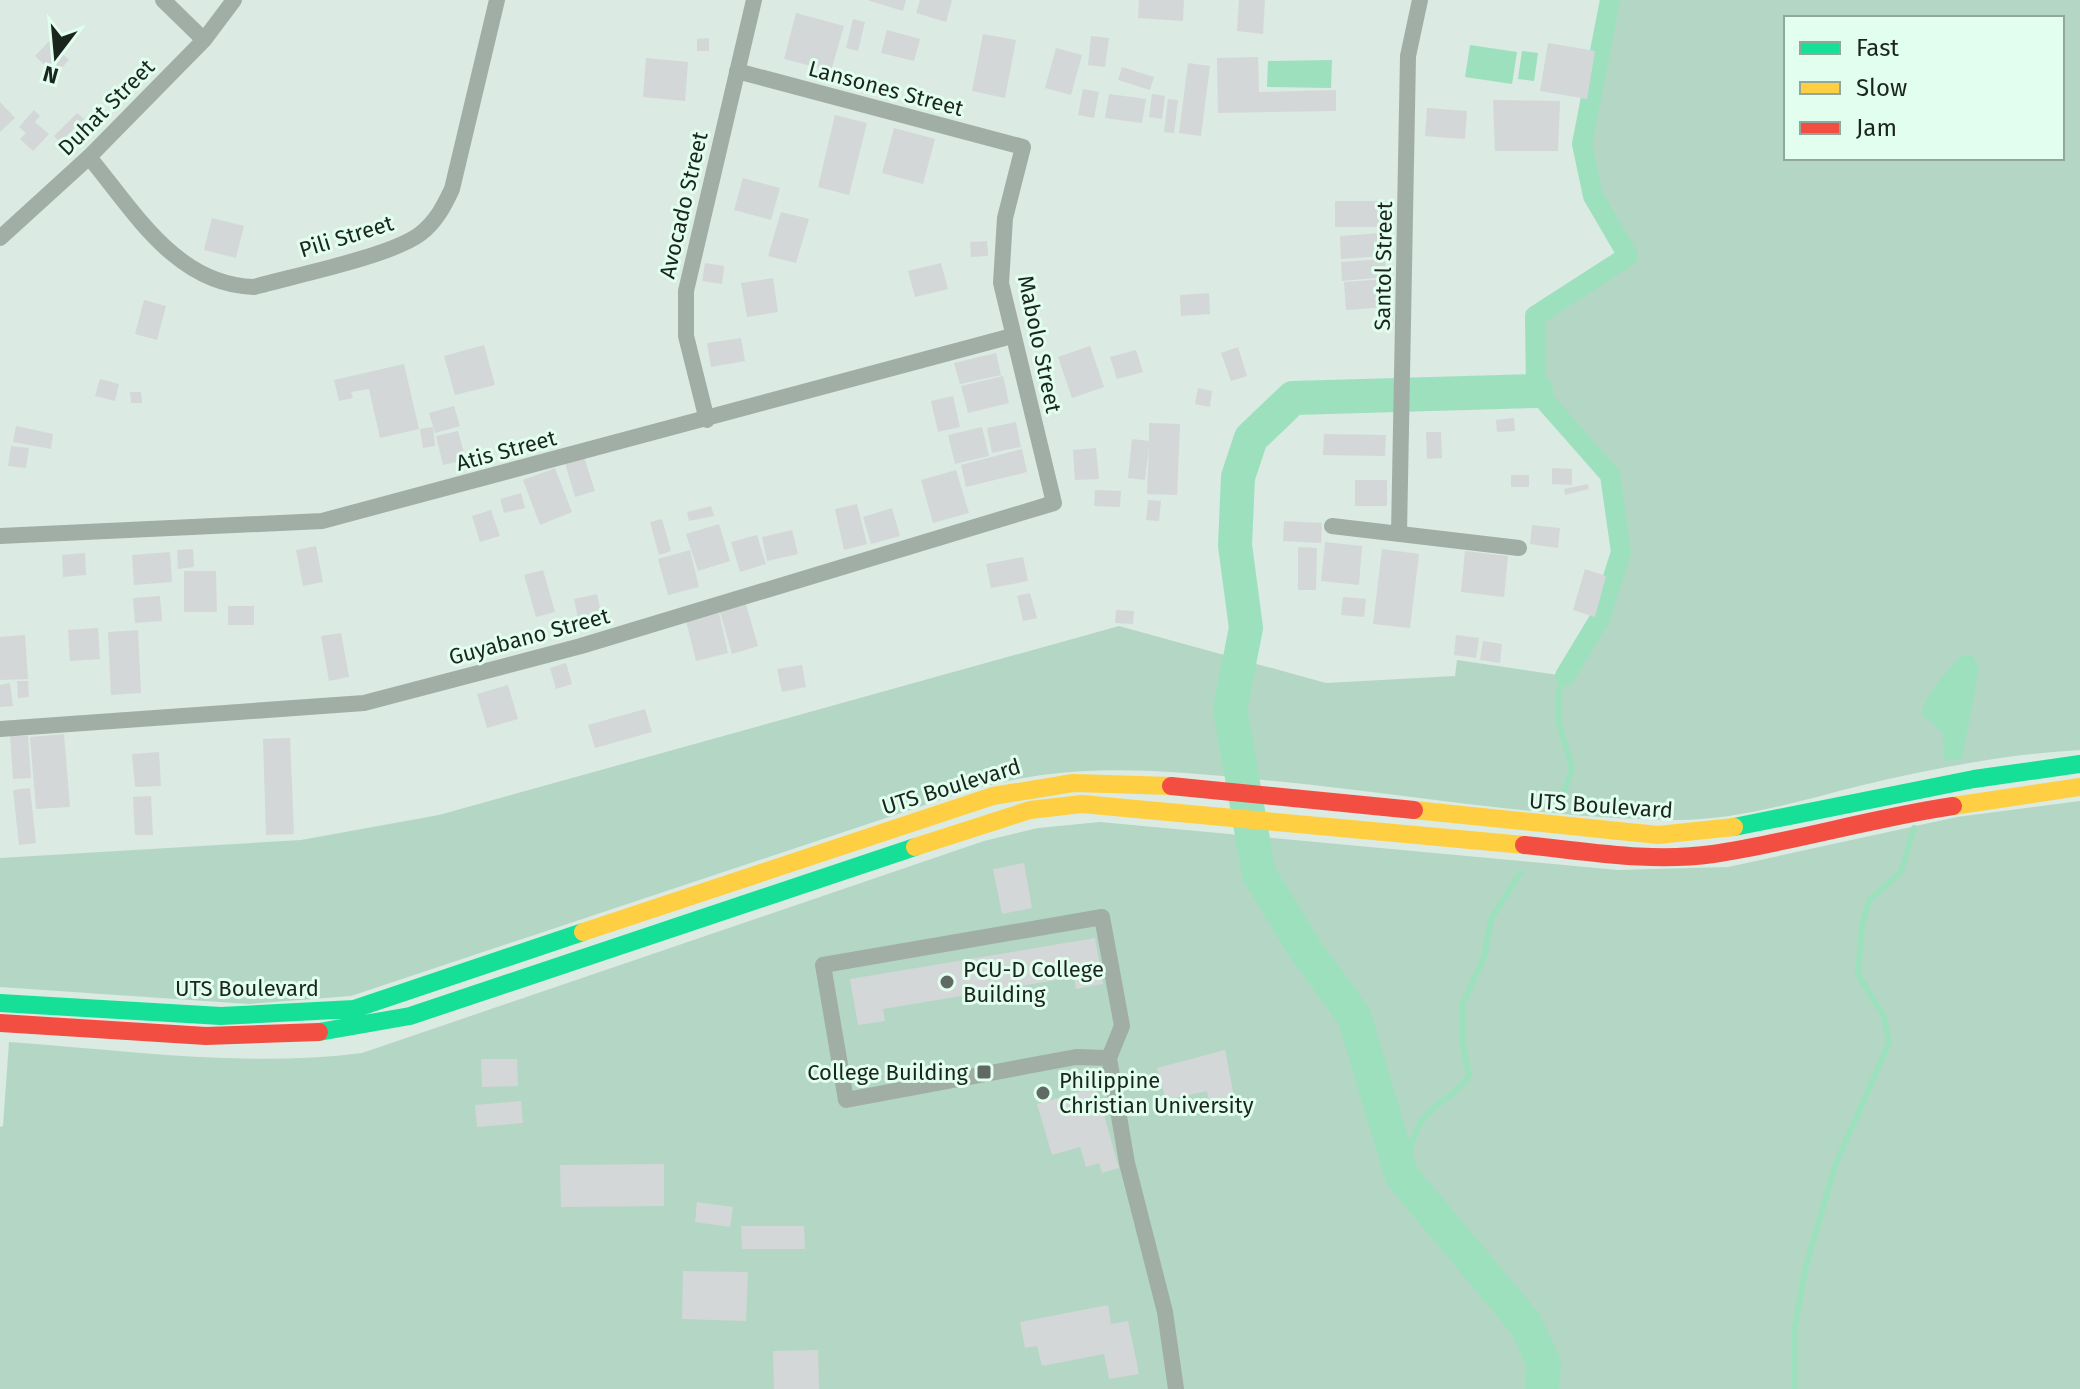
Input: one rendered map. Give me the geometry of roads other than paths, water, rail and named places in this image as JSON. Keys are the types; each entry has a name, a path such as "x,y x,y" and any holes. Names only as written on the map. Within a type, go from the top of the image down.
{"main road":[{"name":"UTS Boulevard","path":"0,1003 253,1017 301,1016 354,1009 1025,786 1077,780 1216,790 1658,835 1709,833 1800,817 1891,795 2080,764"},
{"name":"UTS Boulevard","path":"0,1023 252,1038 357,1030 410,1016 1030,810 1082,804 1658,858 1712,854 1892,815 2080,787"}],"street":[{"path":"163,0 204,40"},
{"name":"Duhat Street","path":"0,238 89,157 204,40 234,0"},
{"name":"Pili Street","path":"89,157 173,258 204,276 232,286 254,287 386,250 420,235 442,211 452,189 497,0"},
{"name":"Avocado Street","path":"707,420 686,336 686,291 754,0"},
{"name":"Santol Street","path":"1399,534 1408,56 1420,0"},
{"name":"Lansones Street","path":"737,71 1023,147"},
{"name":"Mabolo Street","path":"1023,147 1005,218 1001,283 1054,503"},
{"name":"Atis Street","path":"0,536 322,521 1012,336"},
{"name":"Guyabano Street","path":"0,729 364,703 581,646 1054,503"},
{"path":"1332,526 1519,548"},
{"path":"1109,1058 1061,1059 846,1100 823,965 1102,917 1122,1026 1109,1058 1127,1163 1165,1312 1176,1389"}],"waterway":[{"path":"1565,676 1600,618 1621,552 1610,475 1536,391 1535,316 1628,256 1593,196 1582,144 1610,0"},
{"path":"1536,391 1293,398 1251,438 1238,477 1235,545 1246,628 1230,709 1259,874 1305,949 1354,1016 1402,1176 1525,1323 1544,1363 1542,1389"},
{"path":"1564,793 1572,768 1559,723 1559,692 1565,676"},
{"path":"1795,1389 1795,1327 1805,1269 1836,1163 1889,1043 1884,1017 1858,974 1862,925 1869,900 1901,872 1914,828"},
{"path":"1402,1176 1421,1122 1469,1075 1463,1046 1463,1003 1484,957 1491,919 1520,873"}],"place":[{"name":"PCU-D College Building","path":"947,982"},
{"name":"College Building","path":"984,1072"},
{"name":"Philippine Christian University","path":"1043,1093"}]}
